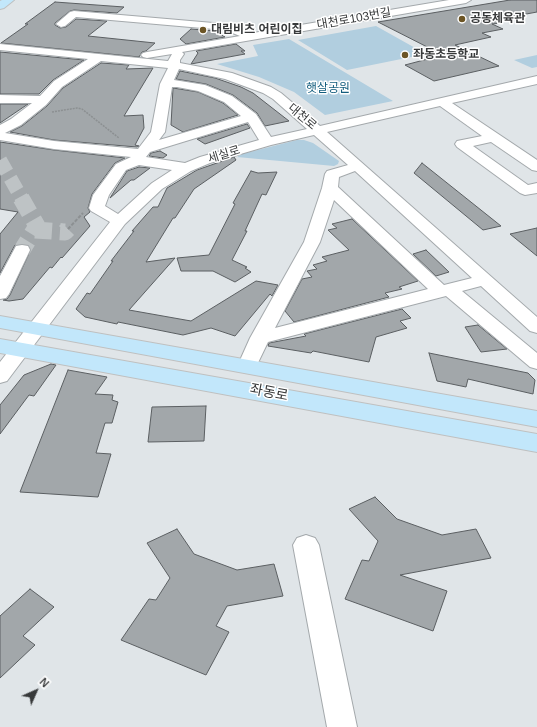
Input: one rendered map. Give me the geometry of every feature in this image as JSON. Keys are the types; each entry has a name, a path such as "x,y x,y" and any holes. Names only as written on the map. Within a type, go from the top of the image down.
{"main road":[{"path":"0,6 9,0"},
{"name":"좌동로","path":"0,322 537,419"},
{"name":"좌동로","path":"10,348 537,443"}],"street":[{"name":"대천로103번길","path":"124,60 466,0"},
{"path":"61,24 74,14 225,27 237,30 252,37"},
{"name":"대천로","path":"0,47 175,65 228,76 267,90 277,96 318,130 537,327"},
{"path":"142,152 158,132 166,84 175,65 175,56 188,48"},
{"path":"0,130 26,115 44,100 58,84 99,57"},
{"name":"세실로","path":"0,376 10,348 37,328 119,221 157,186 186,168 205,160 267,142 537,80"},
{"path":"166,84 178,83 201,88 228,100 251,116 267,142"},
{"path":"0,99 44,100"},
{"path":"442,102 537,168"},
{"path":"119,221 97,208 101,195 121,166 142,152 251,116"},
{"path":"0,136 54,145 142,152 186,168"},
{"path":"494,137 462,144 525,190 537,188"},
{"name":"좌동로","path":"247,367 260,338 312,242 330,188 332,174 358,166"},
{"path":"330,188 445,291 537,363"},
{"path":"0,294 22,250"},
{"path":"260,338 484,280"},
{"path":"306,544 342,727"}],"path":[{"path":"26,115 77,108 82,109 119,138 142,152"},
{"path":"68,229 83,213 97,208"}],"green space":[{"path":"376,26 426,54 347,70 298,40"},
{"name":"햇살공원","path":"289,39 393,101 325,115 294,92 259,77 217,64 258,56 253,45"},
{"path":"537,55 537,67 532,68 514,60"},
{"path":"297,140 304,140 313,143 339,161 338,164 334,166 237,157 242,154"}],"building":[{"path":"510,0 537,0 537,12 494,20 501,23 492,24 503,29 482,33 491,37 455,45 499,66 434,81 405,65 443,55 378,22"},
{"path":"55,2 124,7 117,13 70,11 55,23 55,25 60,28 66,27 76,19 107,21 88,36 155,43 146,51 142,52 139,57 1,43"},
{"path":"191,29 215,31 225,37 186,44 180,39"},
{"path":"236,44 245,51 241,51 245,54 191,64 198,53 196,51"},
{"path":"0,52 84,60 53,80 39,94 0,94"},
{"path":"101,63 129,65 126,69 153,68 124,116 143,115 144,128 135,145 139,146 54,140 10,132 22,126 47,106 63,88"},
{"path":"180,71 215,78 241,87 253,93 289,121 265,126 257,113 233,95 206,84 176,79"},
{"path":"173,88 198,92 223,103 238,115 183,132 171,125"},
{"path":"0,104 28,104 0,123"},
{"path":"247,124 250,128 205,144 197,139"},
{"path":"0,142 125,158 115,163 92,194 88,208 90,212 84,217 90,226 62,258 61,257 52,268 50,267 23,299 9,301 3,300 7,299 10,295 31,249 28,245 15,245 0,273 0,234 18,212 0,209"},
{"path":"160,151 167,155 163,158 149,156 151,153"},
{"path":"234,157 236,160 194,189 175,218 173,218 146,262 175,258 129,310 191,321 256,281 278,285 272,296 270,294 235,336 211,328 183,335 118,322 117,324 85,317 76,309 87,293 90,294 113,261 111,261 134,231 132,231 153,207 158,207 167,188 197,170"},
{"path":"422,163 501,226 483,230 414,173"},
{"path":"139,167 150,168 134,180 131,180 110,198 127,171"},
{"path":"251,171 258,173 277,172 266,195 262,194 245,231 247,231 232,260 247,267 245,268 251,272 235,282 213,271 181,271 177,258 209,255 235,204 233,203"},
{"path":"352,219 418,281 399,287 402,289 385,293 389,297 294,322 285,311 302,279 312,277 307,271 317,269 313,265 327,261 322,257 349,250 328,230 337,228 332,224"},
{"path":"537,228 537,256 510,234"},
{"path":"426,250 449,272 436,276 413,254"},
{"path":"402,309 411,318 400,321 407,328 376,337 369,362 313,351 311,353 268,346 269,343 306,336 304,334"},
{"path":"478,325 507,349 481,352 465,327"},
{"path":"429,353 528,373 535,380 533,394 468,379 466,387 437,381"},
{"path":"51,364 56,365 34,396 29,395 0,434 0,405 24,375"},
{"path":"68,370 107,377 95,394 113,395 112,400 118,402 112,423 105,423 96,453 111,454 98,497 20,492"},
{"path":"206,406 204,441 148,442 152,407"},
{"path":"375,497 397,519 442,535 476,529 491,558 400,575 447,591 433,631 345,599 362,560 369,561 378,541 349,509"},
{"path":"177,529 194,554 237,570 274,564 283,596 227,606 216,626 229,632 206,675 121,640 149,599 156,600 170,578 147,543"},
{"path":"30,589 54,607 23,636 35,645 0,678 0,616"}],"tunnel":[{"path":"0,160 22,199"},
{"path":"21,198 37,226 22,250"},
{"path":"35,230 65,232 68,229"}],"place":[{"name":"공동체육관","path":"462,19"},
{"name":"대림비츠 어린이집","path":"203,30"},
{"name":"좌동초등학교","path":"405,55"}]}
